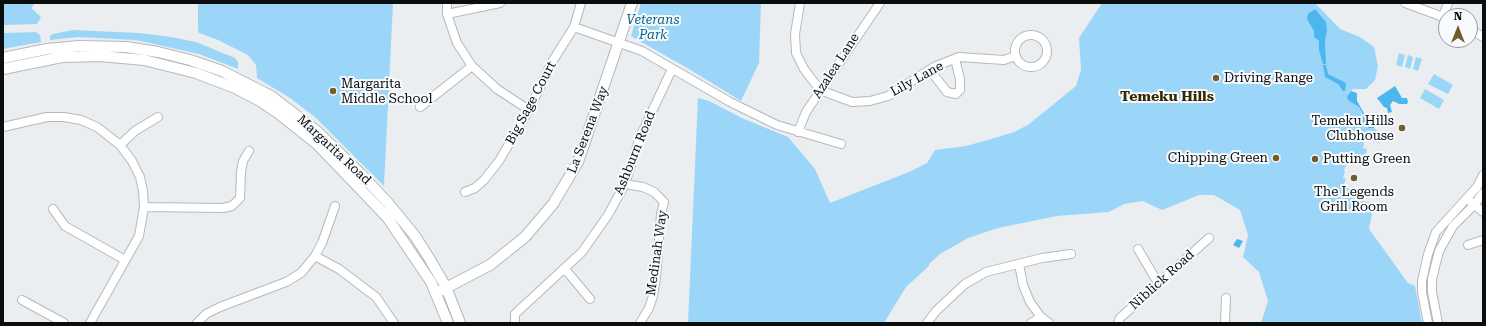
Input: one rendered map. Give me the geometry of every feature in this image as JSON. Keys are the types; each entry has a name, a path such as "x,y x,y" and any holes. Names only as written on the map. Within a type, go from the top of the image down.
{"main road":[{"name":"La Serena Way","path":"436,292 490,265 525,237 553,204 578,162 632,3"},
{"name":"Margarita Road","path":"3,58 46,49 79,46 126,48 158,52 190,60 222,71 271,96 318,132 360,173 415,236 446,288 460,323"},
{"name":"Margarita Road","path":"3,69 62,57 100,56 144,60 196,72 246,94 278,113 303,132 370,198 399,232 436,292 448,323"}],"street":[{"path":"447,3 447,14 457,43 472,66 497,89 529,110"},
{"path":"447,14 500,3"},
{"name":"Big Sage Court","path":"465,192 475,188 491,173 499,161 529,110 552,62 574,27 581,3"},
{"path":"800,3 796,34 796,53 804,69 820,90"},
{"name":"Azalea Lane","path":"798,132 802,120 820,90 880,3"},
{"path":"1406,3 1438,15"},
{"path":"574,27 642,51 754,114 798,132 841,144"},
{"name":"Lily Lane","path":"820,90 852,102 870,102 888,96 930,70 955,59 970,57 1004,60 1015,56"},
{"path":"930,70 947,92 956,94 960,90 960,79 955,59"},
{"path":"420,107 472,66"},
{"name":"Ashburn Road","path":"515,323 515,314 582,252 596,232 625,184 640,137 672,68"},
{"path":"3,127 34,119 64,117 81,120 97,127 120,145 132,161 140,177 144,207 139,236 90,323"},
{"path":"120,145 135,131 158,117"},
{"path":"144,207 223,208 232,206 240,198 243,161 249,152"},
{"path":"1428,323 1422,286 1423,272 1436,232 1477,187 1483,175"},
{"name":"Medinah Way","path":"625,184 642,187 654,192 664,202 661,214 654,291 649,308 640,323"},
{"path":"1438,323 1432,292 1435,265 1447,235 1483,193"},
{"path":"1466,199 1483,212"},
{"path":"197,323 206,314 232,302 286,282 301,273 315,256 322,243 335,206"},
{"path":"53,209 65,226 125,260"},
{"name":"Niblick Road","path":"1118,323 1120,318 1209,238"},
{"path":"1468,245 1483,240"},
{"path":"1138,249 1158,283"},
{"path":"927,323 936,311 965,284 986,272 1071,254"},
{"path":"315,256 339,269 376,297 394,323"},
{"path":"1019,264 1023,285 1030,302 1041,317 1049,323"},
{"path":"564,269 590,300"},
{"path":"1225,323 1226,298"},
{"path":"22,300 64,323"},
{"path":"1030,323 1041,317"}],"green space":[{"path":"3,3 35,3 31,8 41,17 37,24 3,25"},
{"name":"Margarita Middle School","path":"198,3 393,3 384,186 315,117 290,98 257,78 256,65 248,55 218,40 199,33"},
{"name":"Veterans Park","path":"641,3 761,3 759,63 741,101 631,36"},
{"path":"1102,3 1315,3 1340,29 1360,37 1374,47 1378,66 1375,80 1366,89 1353,89 1347,95 1360,108 1363,122 1370,128 1374,128 1378,131 1384,138 1380,143 1365,139 1363,148 1367,149 1365,159 1356,157 1354,165 1348,161 1344,170 1343,178 1346,179 1344,184 1348,186 1347,188 1356,191 1354,198 1374,204 1369,229 1408,283 1415,286 1422,323 1261,323 1268,301 1259,272 1243,257 1248,235 1240,210 1214,195 1199,195 1162,210 1143,201 1124,204 1109,212 1057,216 998,228 968,238 940,254 906,287 884,323 688,323 698,98 709,101 744,119 788,137 815,169 830,203 909,172 927,163 935,150 966,146 1014,132 1028,125 1076,86 1081,70 1079,38"},
{"path":"73,30 139,33 196,42 235,58 238,62 238,69 199,54 136,40 78,37 50,40 50,36 53,34"},
{"path":"36,32 40,35 41,42 3,49 3,33"},
{"path":"1399,53 1405,55 1402,67 1396,65"},
{"path":"1408,55 1413,57 1410,69 1405,67"},
{"path":"1416,57 1422,59 1418,71 1413,69"},
{"path":"1434,74 1453,85 1448,94 1428,84"},
{"path":"1425,89 1444,100 1439,109 1420,98"}],"shaded area":[{"path":"1315,9 1326,22 1326,64 1323,64 1319,50 1319,41 1314,37 1314,31 1307,19 1308,14"},
{"path":"1323,65 1326,65 1328,74 1346,83 1345,91 1343,91 1338,84 1325,77"},
{"path":"1395,86 1402,98 1407,98 1408,102 1407,104 1399,104 1393,101 1390,105 1392,112 1388,113 1387,108 1384,107 1377,98"},
{"path":"1351,91 1357,93 1357,101 1365,115 1378,119 1378,124 1375,125 1374,128 1368,128 1367,124 1363,122 1363,115 1359,107 1348,100 1347,96"},
{"path":"1237,239 1243,241 1239,248 1233,245"}],"place":[{"name":"Driving Range","path":"1216,78"},
{"name":"Margarita Middle School","path":"333,91"},
{"name":"Temeku Hills Clubhouse","path":"1402,128"},
{"name":"Chipping Green","path":"1276,158"},
{"name":"Putting Green","path":"1315,159"},
{"name":"The Legends Grill Room","path":"1354,178"}],"district":[{"name":"Temeku Hills","path":"1167,97"}]}
